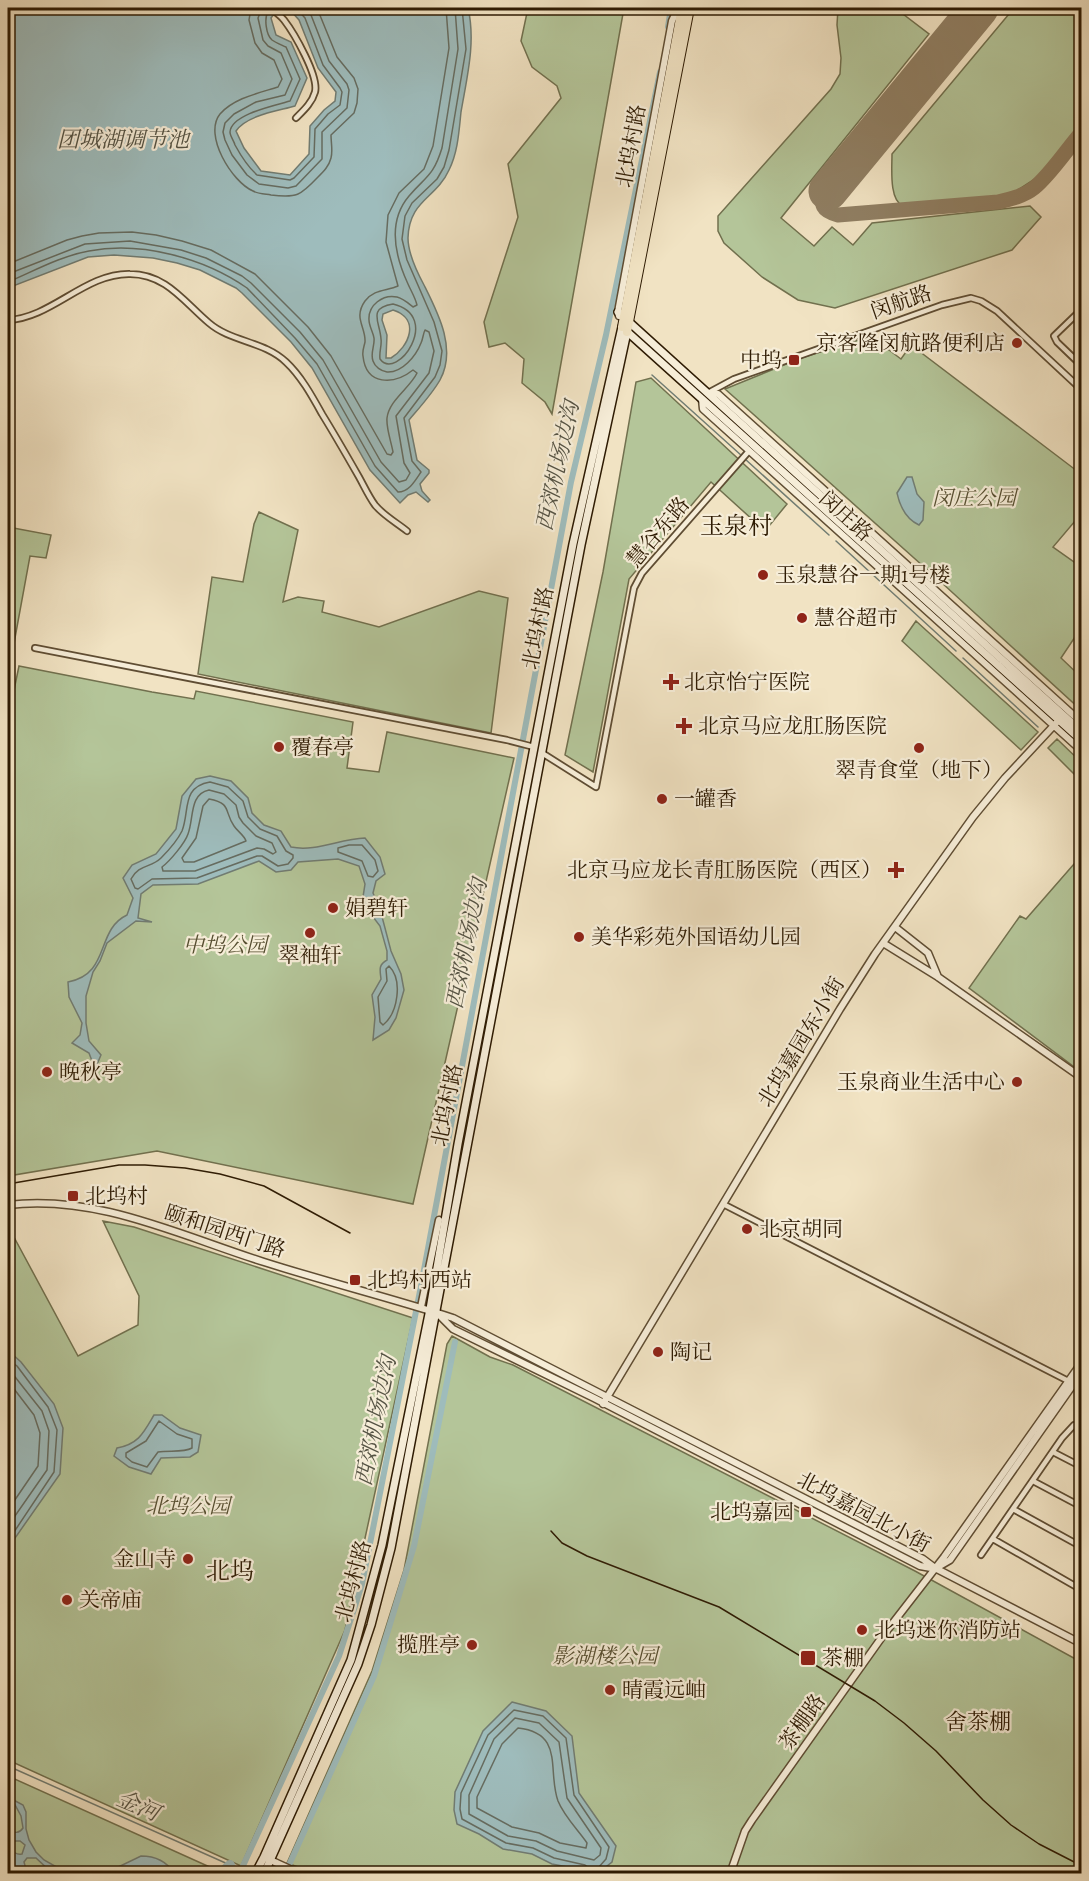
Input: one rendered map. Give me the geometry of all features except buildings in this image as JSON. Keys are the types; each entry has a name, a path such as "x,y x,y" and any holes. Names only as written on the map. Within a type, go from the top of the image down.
{"main road":[{"name":"北坞村路","path":"624,317 680,8"},
{"name":"北坞村路","path":"624,317 690,8"},
{"path":"624,317 625,329"},
{"name":"闵庄路","path":"624,317 926,597 1056,723 1082,741"},
{"name":"北坞村路","path":"433,1311 446,1211 573,544 625,329"},
{"name":"北坞村路","path":"255,1874 263,1870 354,1673 371,1625 391,1548 433,1311 625,329"},
{"name":"闵庄路","path":"625,329 926,597 1082,732"},
{"path":"439,1220 446,1211"}],"street":[{"path":"270,8 284,19 307,59 314,80 315,94 296,118"},
{"path":"8,320 18,320 36,314 109,277 131,274 158,279 168,285 210,325 270,350 286,361 314,400 376,506 407,531"},
{"name":"闵航路","path":"702,399 708,393 734,379 942,305 971,298 997,311 1082,390"},
{"path":"1082,309 1054,336 1057,342 1082,366"},
{"name":"北坞村路","path":"624,317 625,329"},
{"name":"闵庄路","path":"702,399 703,409 745,455 1082,723"},
{"name":"慧谷东路","path":"542,753 596,787 634,588 642,573 745,455"},
{"path":"35,648 534,747"},
{"name":"闵庄路","path":"1056,723 1082,751"},
{"name":"北坞嘉园东小街","path":"604,1401 840,1010 884,943 973,817 1005,778 1056,723"},
{"path":"895,927 928,953 938,977"},
{"path":"884,943 938,977 1082,1078"},
{"name":"颐和园西门路","path":"8,1205 72,1204 102,1210 285,1268 433,1311"},
{"path":"723,1204 1070,1383 1082,1392"},
{"path":"421,1307 439,1220"},
{"name":"北坞嘉园北小街","path":"433,1311 453,1329 604,1401 920,1566 935,1568 1082,1644"},
{"name":"茶棚路","path":"730,1874 752,1820 882,1637 935,1568 950,1560 1082,1362"},
{"name":"茶棚路","path":"1070,1383 1082,1372"},
{"path":"981,1555 1074,1425 1082,1427"},
{"path":"1053,1452 1082,1467"},
{"path":"1033,1480 1082,1507"},
{"path":"1014,1509 1082,1547"},
{"path":"993,1539 1082,1590"},
{"path":"267,1858 304,1874"}],"green space":[{"path":"528,8 624,8 552,414 545,402 522,383 524,359 505,343 489,347 484,322 518,217 508,164 561,98 557,86 532,67 521,41"},
{"path":"838,8 895,8 929,34 781,218 814,246 832,227 853,245 872,223 1030,206 1041,217 1012,250 835,308 798,300 762,277 724,243 718,231 718,216 831,89 840,74"},
{"path":"1014,8 1081,8 1081,124 1038,177 1013,193 999,197 903,206 893,191 892,154"},
{"name":"闵庄公园","path":"868,337 901,359 911,345 1081,474 1081,514 1053,547 1081,567 1081,628 1061,658 1081,677 1081,710 725,389 801,358"},
{"path":"651,378 787,504 765,531 711,482 629,579 593,772 565,755 603,572 636,382"},
{"path":"259,512 298,530 283,602 298,597 324,601 322,612 379,627 479,591 508,598 491,733 198,674 212,577 243,582 254,524"},
{"path":"8,527 51,535 46,558 30,556 8,676"},
{"path":"916,621 1038,732 1021,750 902,641"},
{"name":"中坞公园","path":"19,666 194,699 196,691 353,722 347,768 379,772 387,732 514,758 413,1204 157,1151 8,1176 8,1124 13,1124 8,1076 8,777 10,776 8,719"},
{"path":"1057,739 1081,762 1081,781 1048,748"},
{"path":"1081,856 1081,1072 969,988 1020,916 1026,919"},
{"name":"北坞公园","path":"103,1221 134,1227 413,1318 345,1630 241,1866 8,1760 8,1226 78,1356 138,1325 139,1296"},
{"name":"影湖楼公园","path":"452,1336 915,1571 1081,1662 1081,1873 317,1874 287,1863 372,1671 404,1570 447,1344"},
{"path":"8,1776 223,1873 8,1873"}],"water":[{"name":"团城湖调节池","path":"8,8 468,8 471,34 470,60 458,141 444,180 413,215 408,238 413,262 444,331 447,356 440,380 409,420 417,460 429,470 420,484 422,491 430,500 428,502 416,492 408,495 400,503 370,470 312,368 291,342 236,288 200,270 177,263 153,258 114,255 88,257 8,288","holes":["277,10 290,10 299,20 318,68 336,92 335,101 310,126 309,154 290,175 261,171 244,148 236,131 255,117 295,106 307,78 291,42 276,35 271,18","393,310 402,314 407,320 409,333 403,347 391,358 386,358 387,335 382,320 383,314"]},
{"path":"907,477 912,477 917,494 924,502 923,520 919,525 907,516 898,498 897,493"},
{"path":"210,776 231,781 248,798 252,813 264,825 281,831 291,847 319,847 365,838 380,857 385,874 376,881 373,893 380,909 391,951 401,974 404,990 396,1018 389,1030 373,1040 375,1017 372,995 381,979 380,968 387,960 387,951 380,926 367,909 363,897 365,884 359,866 338,859 298,862 291,870 276,872 259,861 198,884 153,885 141,894 138,918 152,922 136,921 107,943 93,972 86,996 89,1041 101,1055 95,1069 89,1053 72,1043 80,1035 82,1023 69,997 68,982 82,977 91,970 110,931 127,915 133,898 123,878 132,865 156,854 176,829 182,796 196,779"},
{"path":"11,1353 21,1362 54,1404 63,1428 60,1474 15,1538 8,1555 8,1354"},
{"path":"154,1415 162,1415 180,1428 201,1435 198,1452 190,1457 161,1458 151,1474 129,1467 114,1456 117,1448 131,1444 140,1436"},
{"path":"512,1702 546,1711 572,1736 579,1793 616,1846 612,1862 598,1873 552,1864 532,1854 503,1849 457,1824 454,1810 455,1792 483,1731"},
{"path":"8,1797 23,1805 29,1840 44,1860 60,1869 93,1873 52,1873 36,1858 27,1858 24,1862 27,1873 8,1873 8,1830 18,1832 23,1828 21,1816 14,1803 8,1803","holes":["20,1841 25,1845 22,1854 15,1853 10,1847 11,1843"]},
{"path":"141,1856 160,1860 174,1873 135,1873 133,1868 123,1869 116,1873 97,1873 110,1871"}],"waterway":[{"name":"西郊机场边沟","path":"668,27 671,8"},
{"name":"西郊机场边沟","path":"242,1868 339,1656 362,1584 421,1286 571,482 606,335 660,72"},
{"path":"652,375 742,456"},
{"path":"745,459 829,535"},
{"path":"836,541 956,651"},
{"path":"963,658 1038,727"},
{"path":"285,1874 374,1676 414,1546 455,1342"},
{"name":"金河","path":"8,1766 230,1865 254,1872"},
{"path":"220,1874 230,1865"}],"taxiway":[{"path":"828,191 823,200 824,207 829,212 838,215 998,202 1022,195 1034,188 1053,169 1082,132"}],"runway":[{"path":"828,191 979,8"}],"tram line":[{"path":"8,1184 119,1165 185,1168 220,1174 264,1186 350,1233"},
{"path":"551,1531 562,1543 587,1556 719,1607 875,1701 936,1751 983,1800 1011,1825 1039,1844 1082,1866"}],"place":[{"name":"京客隆闵航路便利店","path":"1017,343"},
{"name":"中坞","path":"794,360"},
{"name":"玉泉慧谷一期1号楼","path":"763,575"},
{"name":"慧谷超市","path":"802,618"},
{"name":"北京怡宁医院","path":"671,682"},
{"name":"北京马应龙肛肠医院","path":"684,726"},
{"name":"覆春亭","path":"279,747"},
{"name":"翠青食堂（地下）","path":"919,748"},
{"name":"一罐香","path":"662,799"},
{"name":"北京马应龙长青肛肠医院（西区）","path":"896,870"},
{"name":"娟碧轩","path":"333,908"},
{"name":"翠袖轩","path":"310,933"},
{"name":"美华彩苑外国语幼儿园","path":"579,937"},
{"name":"晚秋亭","path":"47,1072"},
{"name":"玉泉商业生活中心","path":"1017,1082"},
{"name":"北坞村","path":"73,1196"},
{"name":"北京胡同","path":"747,1229"},
{"name":"北坞村西站","path":"355,1280"},
{"name":"陶记","path":"658,1352"},
{"name":"北坞嘉园","path":"806,1512"},
{"name":"金山寺","path":"188,1559"},
{"name":"关帝庙","path":"67,1600"},
{"name":"北坞迷你消防站","path":"862,1630"},
{"name":"揽胜亭","path":"472,1645"},
{"name":"茶棚","path":"808,1658"},
{"name":"晴霞远岫","path":"610,1690"}],"district":[{"name":"玉泉村","path":"736,526"},
{"name":"北坞","path":"230,1571"},
{"name":"舍茶棚","path":"978,1722"}]}
